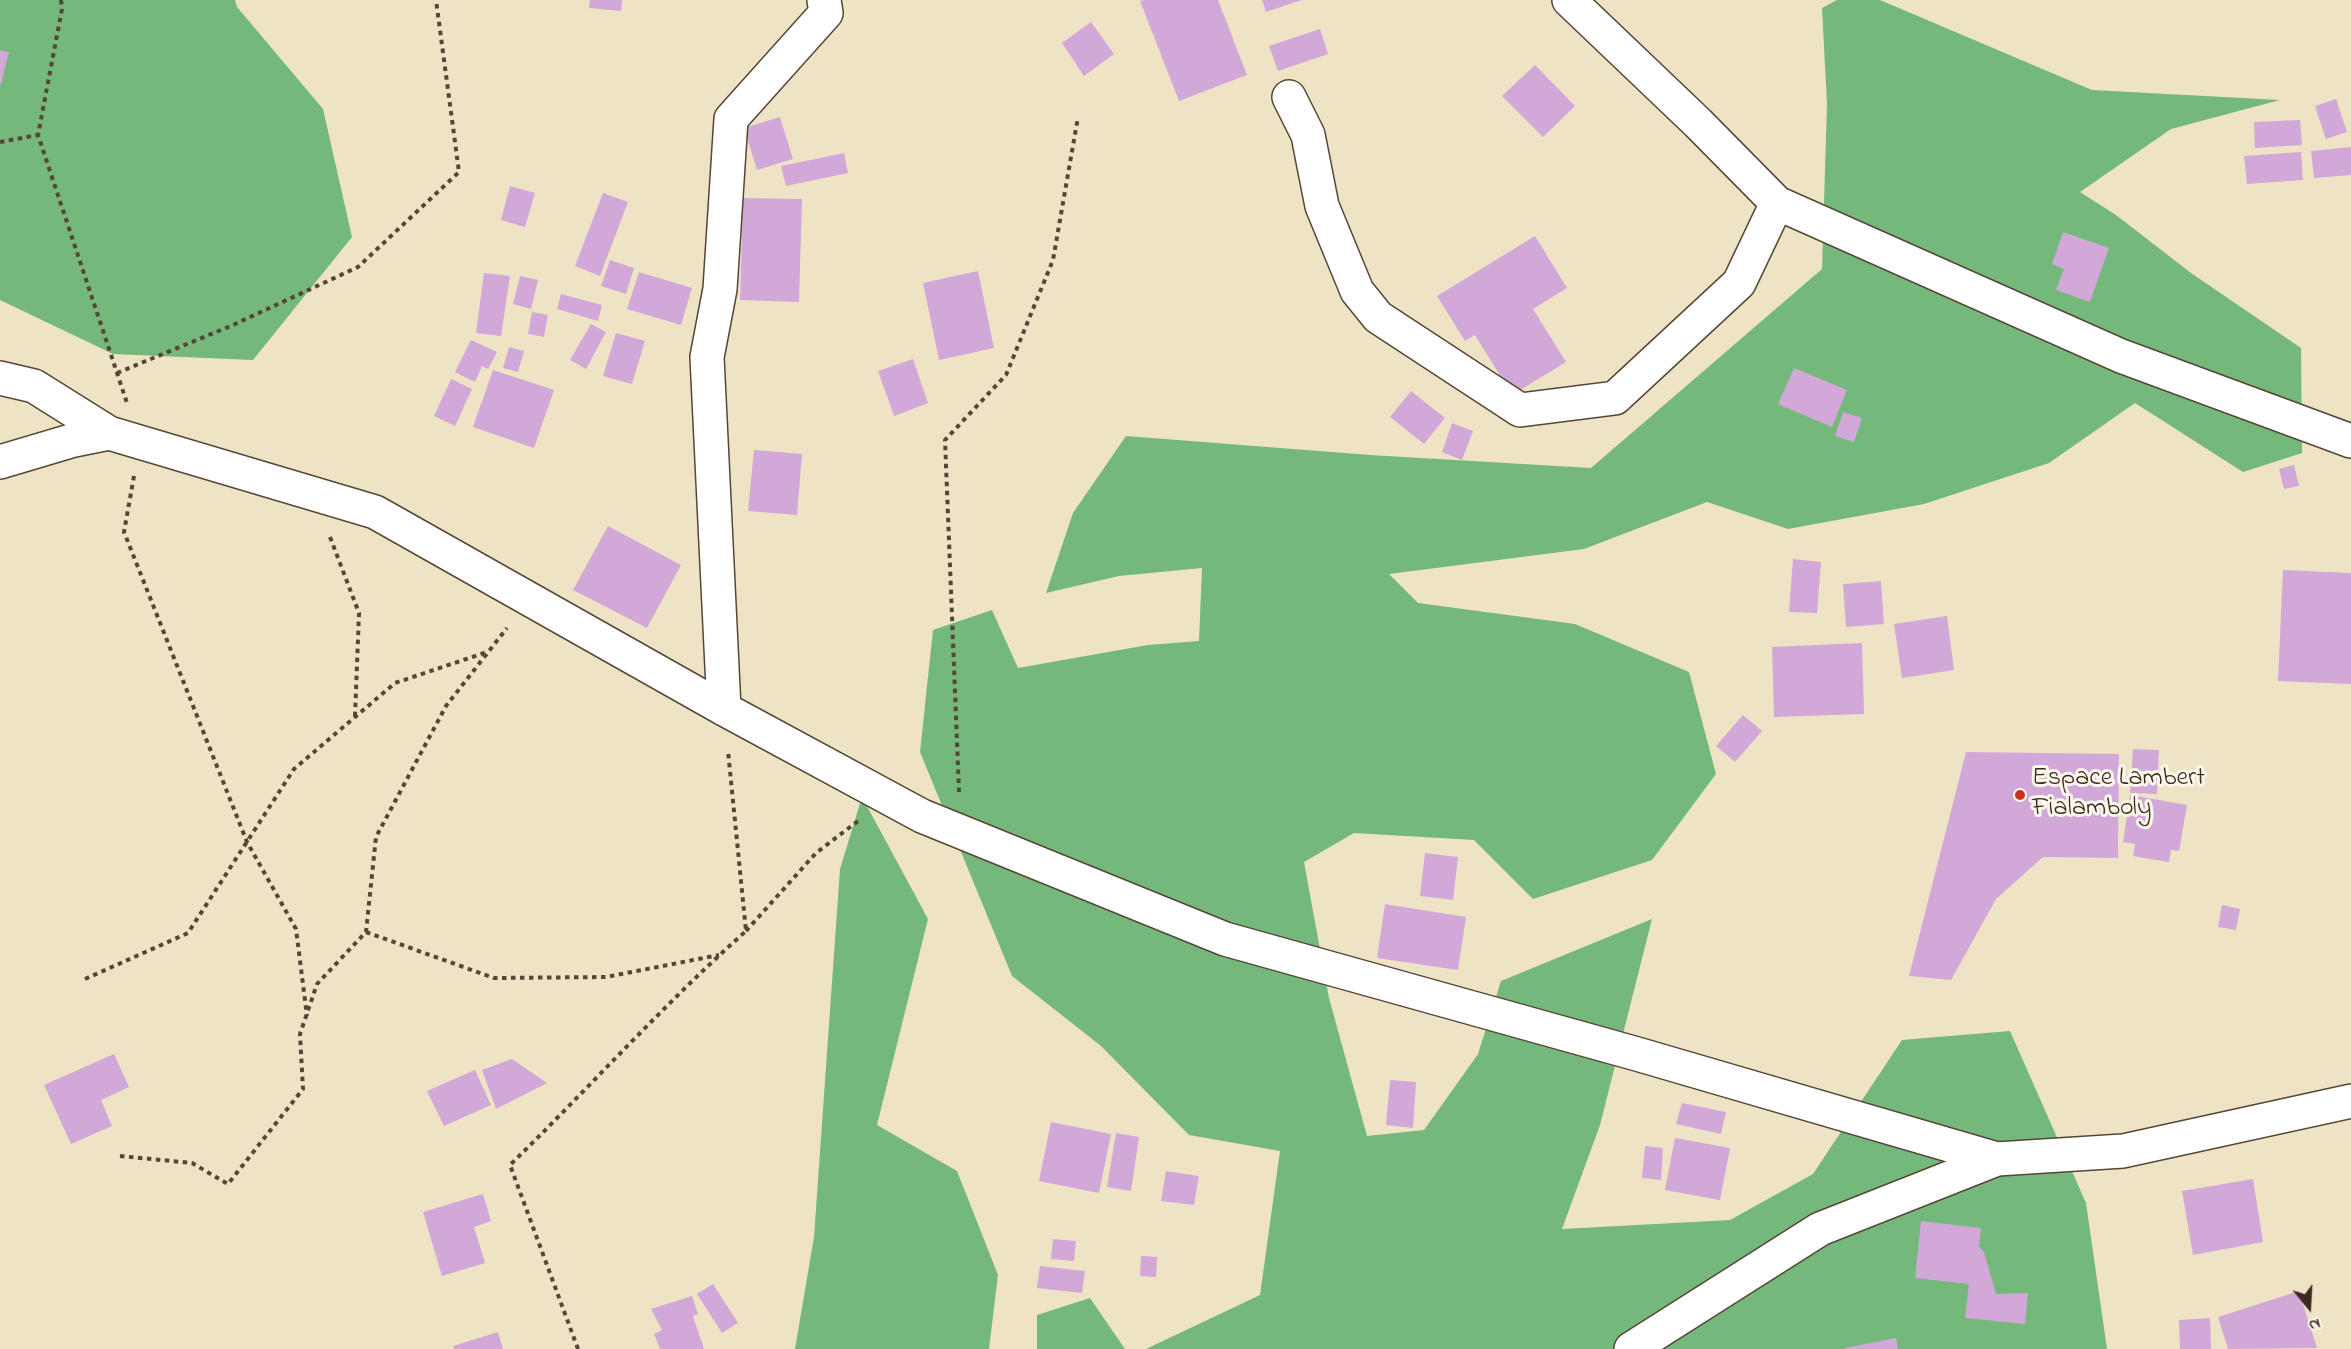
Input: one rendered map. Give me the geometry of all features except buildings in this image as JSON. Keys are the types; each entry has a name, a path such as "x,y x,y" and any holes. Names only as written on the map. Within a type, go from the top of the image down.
{"street":[{"path":"724,709 707,357 720,288 731,119 825,13 824,0"},
{"path":"1569,0 1698,123 1777,203 2121,356 2351,441"},
{"path":"1289,97 1308,135 1322,206 1357,291 1378,317 1520,410 1615,398 1739,283 1777,203"},
{"path":"0,378 34,386 109,433 375,512 724,709 889,798 960,832 1225,939 1997,1159"},
{"path":"0,462 74,440 109,433"},
{"path":"1631,1349 1820,1229 1997,1159 2123,1150 2351,1101"}],"path":[{"path":"61,0 62,9 38,135 141,443 124,532 247,842 296,929 307,1016"},
{"path":"117,373 232,325 358,267 459,172 436,0"},
{"path":"960,832 945,440 1006,375 1053,260 1078,117"},
{"path":"0,142 38,135"},
{"path":"314,494 359,613 355,717"},
{"path":"120,1156 192,1162 228,1184 303,1089 300,1034 317,984 366,932 376,837 446,706 530,599"},
{"path":"85,979 188,933 294,770 395,683 488,652"},
{"path":"724,709 746,931"},
{"path":"578,1349 510,1165 720,954 746,931 816,853 889,798"},
{"path":"366,932 494,978 606,976 720,954"}],"green space":[{"path":"0,0 235,0 237,7 323,109 352,237 253,360 113,354 0,300"},
{"path":"1837,0 1880,0 2092,90 2280,100 2171,129 2080,192 2116,215 2191,273 2301,348 2302,453 2243,472 2135,403 2049,463 1924,504 1788,529 1707,502 1584,549 1389,574 1418,603 1575,624 1689,672 1716,774 1652,860 1533,899 1474,840 1354,833 1304,862 1329,998 1367,1136 1424,1130 1478,1054 1501,981 1652,919 1600,1125 1562,1229 1730,1220 1813,1174 1902,1040 2010,1031 2086,1203 2107,1349 1146,1349 1260,1295 1280,1151 1189,1135 1101,1046 1012,976 920,752 933,630 992,610 1018,668 1148,645 1199,641 1202,568 1119,576 1046,593 1073,513 1126,436 1370,455 1591,468 1822,269 1827,104 1822,8"},
{"path":"862,797 928,919 877,1125 957,1171 998,1275 989,1349 795,1349 814,1237 840,869"},
{"path":"1090,1298 1125,1349 1037,1349 1037,1315"}],"place":[{"name":"Espace Lambert Fialamboly","path":"2020,795"}]}
